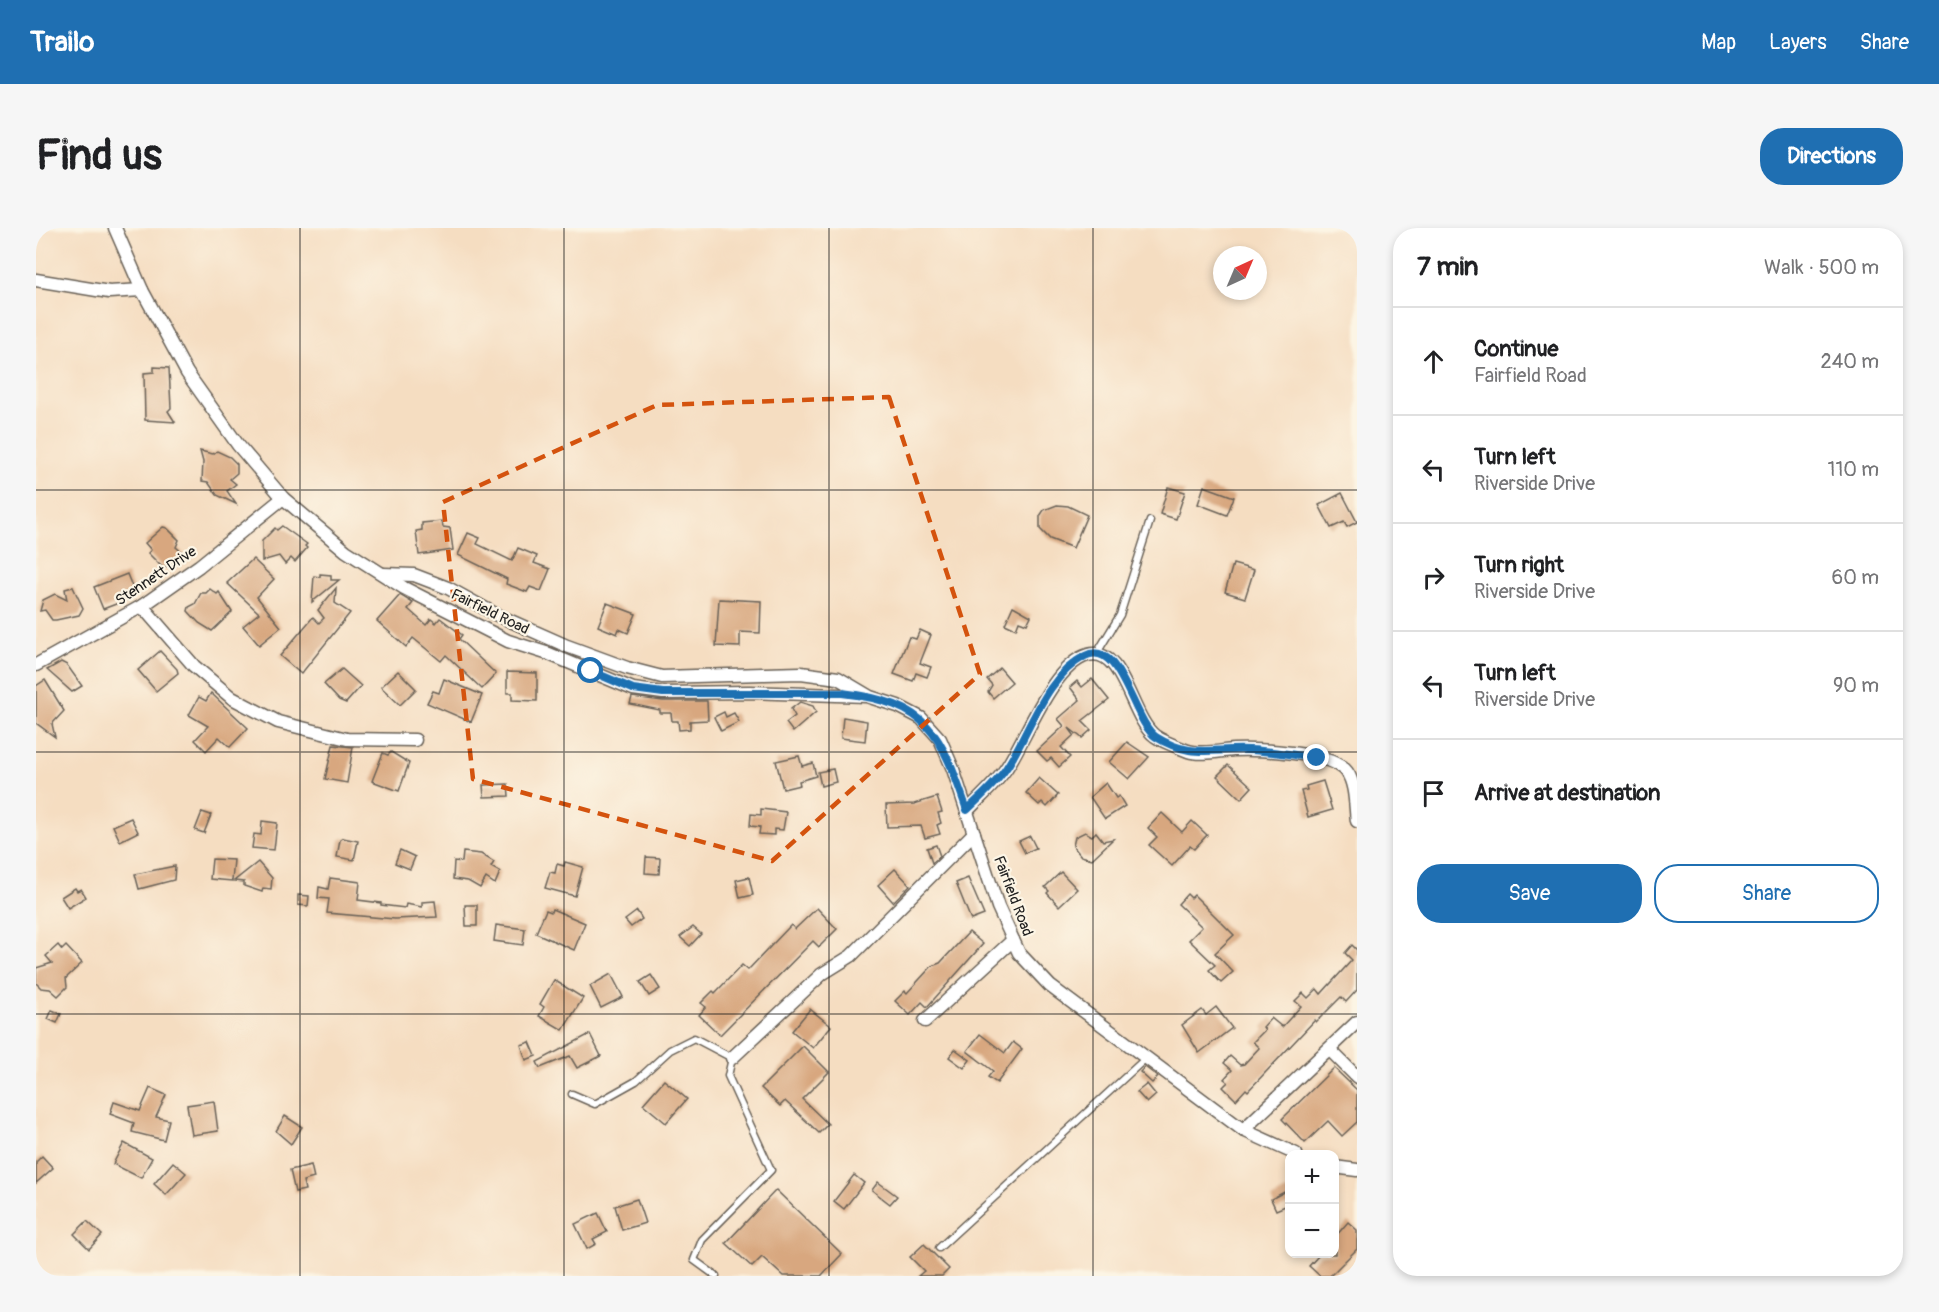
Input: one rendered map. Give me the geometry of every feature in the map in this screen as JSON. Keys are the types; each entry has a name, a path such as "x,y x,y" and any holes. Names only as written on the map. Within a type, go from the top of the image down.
{"street":[{"name":"Fairfield Road","path":"115,228 142,290 187,373 216,418 283,498 346,551 404,588 508,641 549,654 633,689 663,693 761,692 870,696"},
{"path":"36,280 109,292 142,290"},
{"name":"Stennett Drive","path":"36,665 142,606 199,566 283,498"},
{"name":"Fairfield Road","path":"383,574 414,575 431,581 537,633 627,668 662,677 801,673 838,678 870,696 898,706 921,718 940,739 967,810 998,907 1019,953 1050,986 1243,1130 1285,1150"},
{"path":"142,606 194,666 232,698 278,722 347,739 415,740"},
{"path":"967,810 1007,768 1035,713 1063,674 1085,656 1097,653 1107,657 1118,669 1142,721 1155,736 1191,752 1247,750 1334,761 1347,772 1354,793 1357,821"},
{"path":"732,1058 822,974 851,956 974,833"},
{"path":"925,1021 1013,940"},
{"path":"1243,1130 1357,1022"},
{"path":"1330,1050 1357,1077"},
{"path":"1339,1168 1357,1170"}],"lane":[{"path":"1097,653 1120,615 1150,521"},
{"path":"572,1094 594,1104 636,1081 670,1050 693,1038 732,1058 728,1076 771,1170 702,1239 694,1260 716,1276"},
{"path":"939,1248 1146,1058"}],"highlighted area":[{"path":"889,397 980,674 772,861 473,779 443,502 657,405"}],"building":[{"path":"154,367 169,368 171,408 168,411 175,422 145,420 144,373 154,372"},
{"path":"200,451 213,454 217,451 230,457 237,464 237,473 230,479 236,484 227,491 236,504 217,495 208,482 202,481 203,462"},
{"path":"1204,486 1234,497 1227,515 1198,504"},
{"path":"1168,487 1185,492 1176,519 1160,514"},
{"path":"1342,493 1357,522 1347,527 1344,522 1331,528 1319,505"},
{"path":"1057,505 1068,506 1087,515 1073,548 1050,539 1040,529 1040,516 1044,510"},
{"path":"442,521 443,527 450,528 453,550 419,555 416,531 422,530 422,523"},
{"path":"282,526 307,544 305,546 307,548 295,562 291,558 285,564 279,556 262,561 262,541 275,528 277,530"},
{"path":"163,527 179,540 176,547 183,553 179,560 163,568 148,553 151,550 145,543"},
{"path":"468,533 480,538 477,544 512,561 518,548 537,556 534,563 550,569 541,591 530,587 527,592 506,584 507,579 458,555"},
{"path":"253,559 274,579 257,597 281,627 259,645 243,626 259,613 227,583"},
{"path":"1233,564 1254,570 1245,598 1225,592"},
{"path":"127,574 135,594 128,596 129,599 103,609 94,587"},
{"path":"320,574 331,575 331,580 339,580 312,602 314,576 320,577"},
{"path":"73,587 83,608 79,615 52,620 45,610 40,611 43,600 55,594 67,600 65,589"},
{"path":"336,588 335,603 350,613 301,674 280,656 313,617 319,623 324,618 318,610"},
{"path":"210,589 217,594 219,592 232,612 212,631 199,623 188,611 201,593 206,593"},
{"path":"400,595 413,603 408,609 426,625 431,619 436,623 440,618 462,635 459,639 496,674 482,689 446,655 441,661 413,638 406,647 377,621"},
{"path":"719,599 761,601 760,633 740,632 740,647 716,646"},
{"path":"607,603 636,614 628,633 619,629 617,634 598,626"},
{"path":"1013,606 1031,616 1027,624 1019,621 1016,629 1005,624"},
{"path":"920,630 931,635 920,663 931,667 927,677 916,673 913,681 894,674 909,637 916,639"},
{"path":"160,651 178,673 156,691 138,670"},
{"path":"61,662 67,665 82,686 72,692 47,670"},
{"path":"1000,668 1012,682 993,698 988,692 992,685 987,679"},
{"path":"342,669 361,686 346,703 339,700 324,684"},
{"path":"398,671 416,689 400,705 381,687"},
{"path":"507,672 537,673 537,701 512,700 512,693 507,693"},
{"path":"444,679 482,695 471,722 427,703 433,691 439,693"},
{"path":"1092,679 1109,700 1082,721 1091,730 1082,738 1069,728 1074,735 1061,747 1070,757 1059,767 1051,758 1047,761 1037,751 1064,726 1058,719 1080,700 1070,687 1077,681 1082,687"},
{"path":"45,680 64,711 52,724 55,737 36,723 36,686"},
{"path":"211,693 248,728 230,747 219,737 206,751 195,740 208,726 189,715 199,697 206,701"},
{"path":"632,697 663,701 707,701 708,720 690,721 690,729 679,730 678,721 672,721 671,713 660,713 660,710 630,704"},
{"path":"800,702 813,706 816,712 793,732 786,723 795,716 791,709"},
{"path":"724,712 726,717 734,713 739,722 721,731 714,717"},
{"path":"843,717 867,721 865,741 841,738"},
{"path":"1127,742 1149,757 1129,779 1109,762"},
{"path":"333,745 353,747 347,783 325,779"},
{"path":"391,752 409,763 399,791 372,781 383,753 388,755"},
{"path":"799,756 802,766 813,763 816,776 799,781 800,785 783,789 776,761"},
{"path":"1228,765 1252,787 1241,799 1217,776"},
{"path":"833,769 836,782 821,786 818,772"},
{"path":"1039,778 1058,795 1047,807 1042,802 1039,805 1026,793"},
{"path":"1323,781 1332,810 1308,817 1301,791 1307,790 1306,786"},
{"path":"1106,783 1116,798 1119,796 1125,806 1105,819 1090,797"},
{"path":"508,784 509,796 484,797 483,785"},
{"path":"937,797 942,812 938,813 941,823 937,825 940,834 925,838 921,826 887,827 886,805 914,804"},
{"path":"761,809 786,812 783,830 774,829 774,835 759,834 760,827 750,826 751,814 761,815"},
{"path":"202,812 211,815 204,833 195,830"},
{"path":"1162,813 1182,832 1192,821 1207,835 1194,849 1190,846 1172,866 1149,845 1157,837 1148,828"},
{"path":"131,818 138,832 120,841 113,826"},
{"path":"262,821 277,823 274,850 252,848 254,834 261,835"},
{"path":"1085,832 1092,836 1096,832 1103,841 1113,839 1092,859 1081,856 1073,846 1075,837"},
{"path":"1030,836 1036,848 1025,853 1019,841"},
{"path":"343,838 358,841 354,860 337,857 340,840"},
{"path":"936,845 940,856 932,863 927,848"},
{"path":"400,850 415,857 410,869 395,863"},
{"path":"463,852 481,854 494,862 491,867 500,872 495,884 486,878 480,888 468,881 453,879 454,861 462,862"},
{"path":"646,857 660,858 659,874 645,873"},
{"path":"212,859 234,860 232,881 210,879"},
{"path":"258,862 272,878 271,889 263,888 262,892 244,886 244,882 234,881"},
{"path":"565,862 583,867 575,896 545,888 550,872 555,873 557,864 564,866"},
{"path":"175,866 174,880 139,889 135,874"},
{"path":"895,869 910,885 893,902 878,885"},
{"path":"1061,872 1077,889 1059,906 1047,893 1049,891 1045,887"},
{"path":"749,877 753,895 740,898 736,880"},
{"path":"330,878 360,882 358,900 405,908 406,904 422,907 422,902 435,901 437,917 395,919 327,913 329,899 318,898 319,887 328,889"},
{"path":"968,878 984,915 971,920 956,883"},
{"path":"75,888 77,891 81,889 86,897 68,908 61,897"},
{"path":"1187,894 1191,898 1194,895 1234,935 1215,953 1233,972 1221,983 1209,970 1215,965 1189,940 1202,927 1178,904"},
{"path":"298,895 309,896 308,906 298,905"},
{"path":"465,905 477,905 477,926 466,926"},
{"path":"817,908 837,929 819,947 813,941 720,1035 699,1015 706,1007 701,1003 713,991 715,993 742,965 748,970 791,925 795,929"},
{"path":"552,909 585,923 574,950 536,933 546,910 551,912"},
{"path":"637,911 642,919 631,927 625,920"},
{"path":"496,925 525,929 523,945 494,941"},
{"path":"693,927 701,934 690,946 680,937"},
{"path":"969,932 983,944 927,1007 922,1002 910,1015 895,1001 905,991 907,993 932,966 940,963"},
{"path":"58,945 62,950 66,946 82,963 66,978 67,987 58,996 50,989 41,988 36,983 36,968 52,963 46,956"},
{"path":"1352,945 1357,950 1357,990 1346,1002 1341,997 1316,1022 1315,1020 1248,1091 1246,1089 1236,1100 1223,1087 1228,1082 1224,1079 1232,1070 1224,1063 1230,1056 1240,1065 1244,1064 1259,1048 1253,1042 1265,1030 1263,1027 1271,1018 1282,1027 1301,1006 1295,1001 1303,993 1308,998 1317,989 1321,994 1352,960 1345,953"},
{"path":"611,974 623,997 601,1008 590,986"},
{"path":"651,975 660,989 649,996 640,982"},
{"path":"554,980 583,998 563,1030 539,1016 544,1007 540,1004"},
{"path":"1216,1007 1232,1028 1199,1053 1182,1025 1202,1010 1206,1015"},
{"path":"810,1009 831,1026 813,1048 792,1031"},
{"path":"52,1010 61,1014 57,1023 48,1019"},
{"path":"590,1034 601,1056 577,1068 570,1056 540,1068 537,1062"},
{"path":"980,1034 1005,1053 1013,1042 1022,1049 997,1083 988,1077 993,1071 967,1051"},
{"path":"530,1042 536,1056 526,1060 521,1045"},
{"path":"803,1046 829,1072 802,1099 828,1124 819,1133 785,1101 780,1106 761,1088"},
{"path":"955,1049 970,1060 964,1068 949,1057"},
{"path":"1145,1067 1158,1077 1152,1083 1140,1072"},
{"path":"1334,1068 1357,1090 1357,1122 1342,1136 1328,1121 1305,1143 1282,1119"},
{"path":"664,1080 687,1099 666,1123 643,1104"},
{"path":"1147,1084 1156,1095 1147,1103 1137,1092"},
{"path":"150,1088 166,1095 156,1117 169,1120 164,1140 132,1132 134,1123 110,1114 114,1102 140,1111"},
{"path":"214,1101 218,1131 192,1135 187,1105"},
{"path":"285,1116 302,1127 291,1144 276,1131"},
{"path":"124,1143 152,1158 141,1178 113,1164"},
{"path":"42,1156 53,1168 36,1183 36,1162"},
{"path":"173,1162 186,1173 166,1195 154,1184"},
{"path":"311,1165 314,1178 303,1181 305,1190 295,1192 290,1170"},
{"path":"854,1175 864,1183 844,1209 834,1201"},
{"path":"878,1182 897,1196 890,1204 872,1190"},
{"path":"776,1190 842,1254 821,1276 783,1276 762,1257 752,1267 726,1243"},
{"path":"1285,1192 1285,1206 1276,1210 1271,1199"},
{"path":"637,1199 645,1223 622,1230 615,1206"},
{"path":"598,1213 607,1232 593,1239 596,1244 587,1249 575,1224"},
{"path":"87,1221 102,1235 89,1249 74,1234"},
{"path":"1348,1222 1357,1230 1357,1249 1330,1276 1320,1276 1309,1266 1316,1258 1339,1258 1339,1232"},
{"path":"924,1244 949,1269 942,1276 918,1276 924,1271 910,1257"}],"route":[{"path":"591,671 633,689 663,693 842,693 870,696 898,706 921,718 940,739 967,810 1007,768 1035,713 1063,674 1085,656 1097,653 1107,657 1118,669 1142,721 1155,736 1191,752 1247,750 1317,758"}]}
